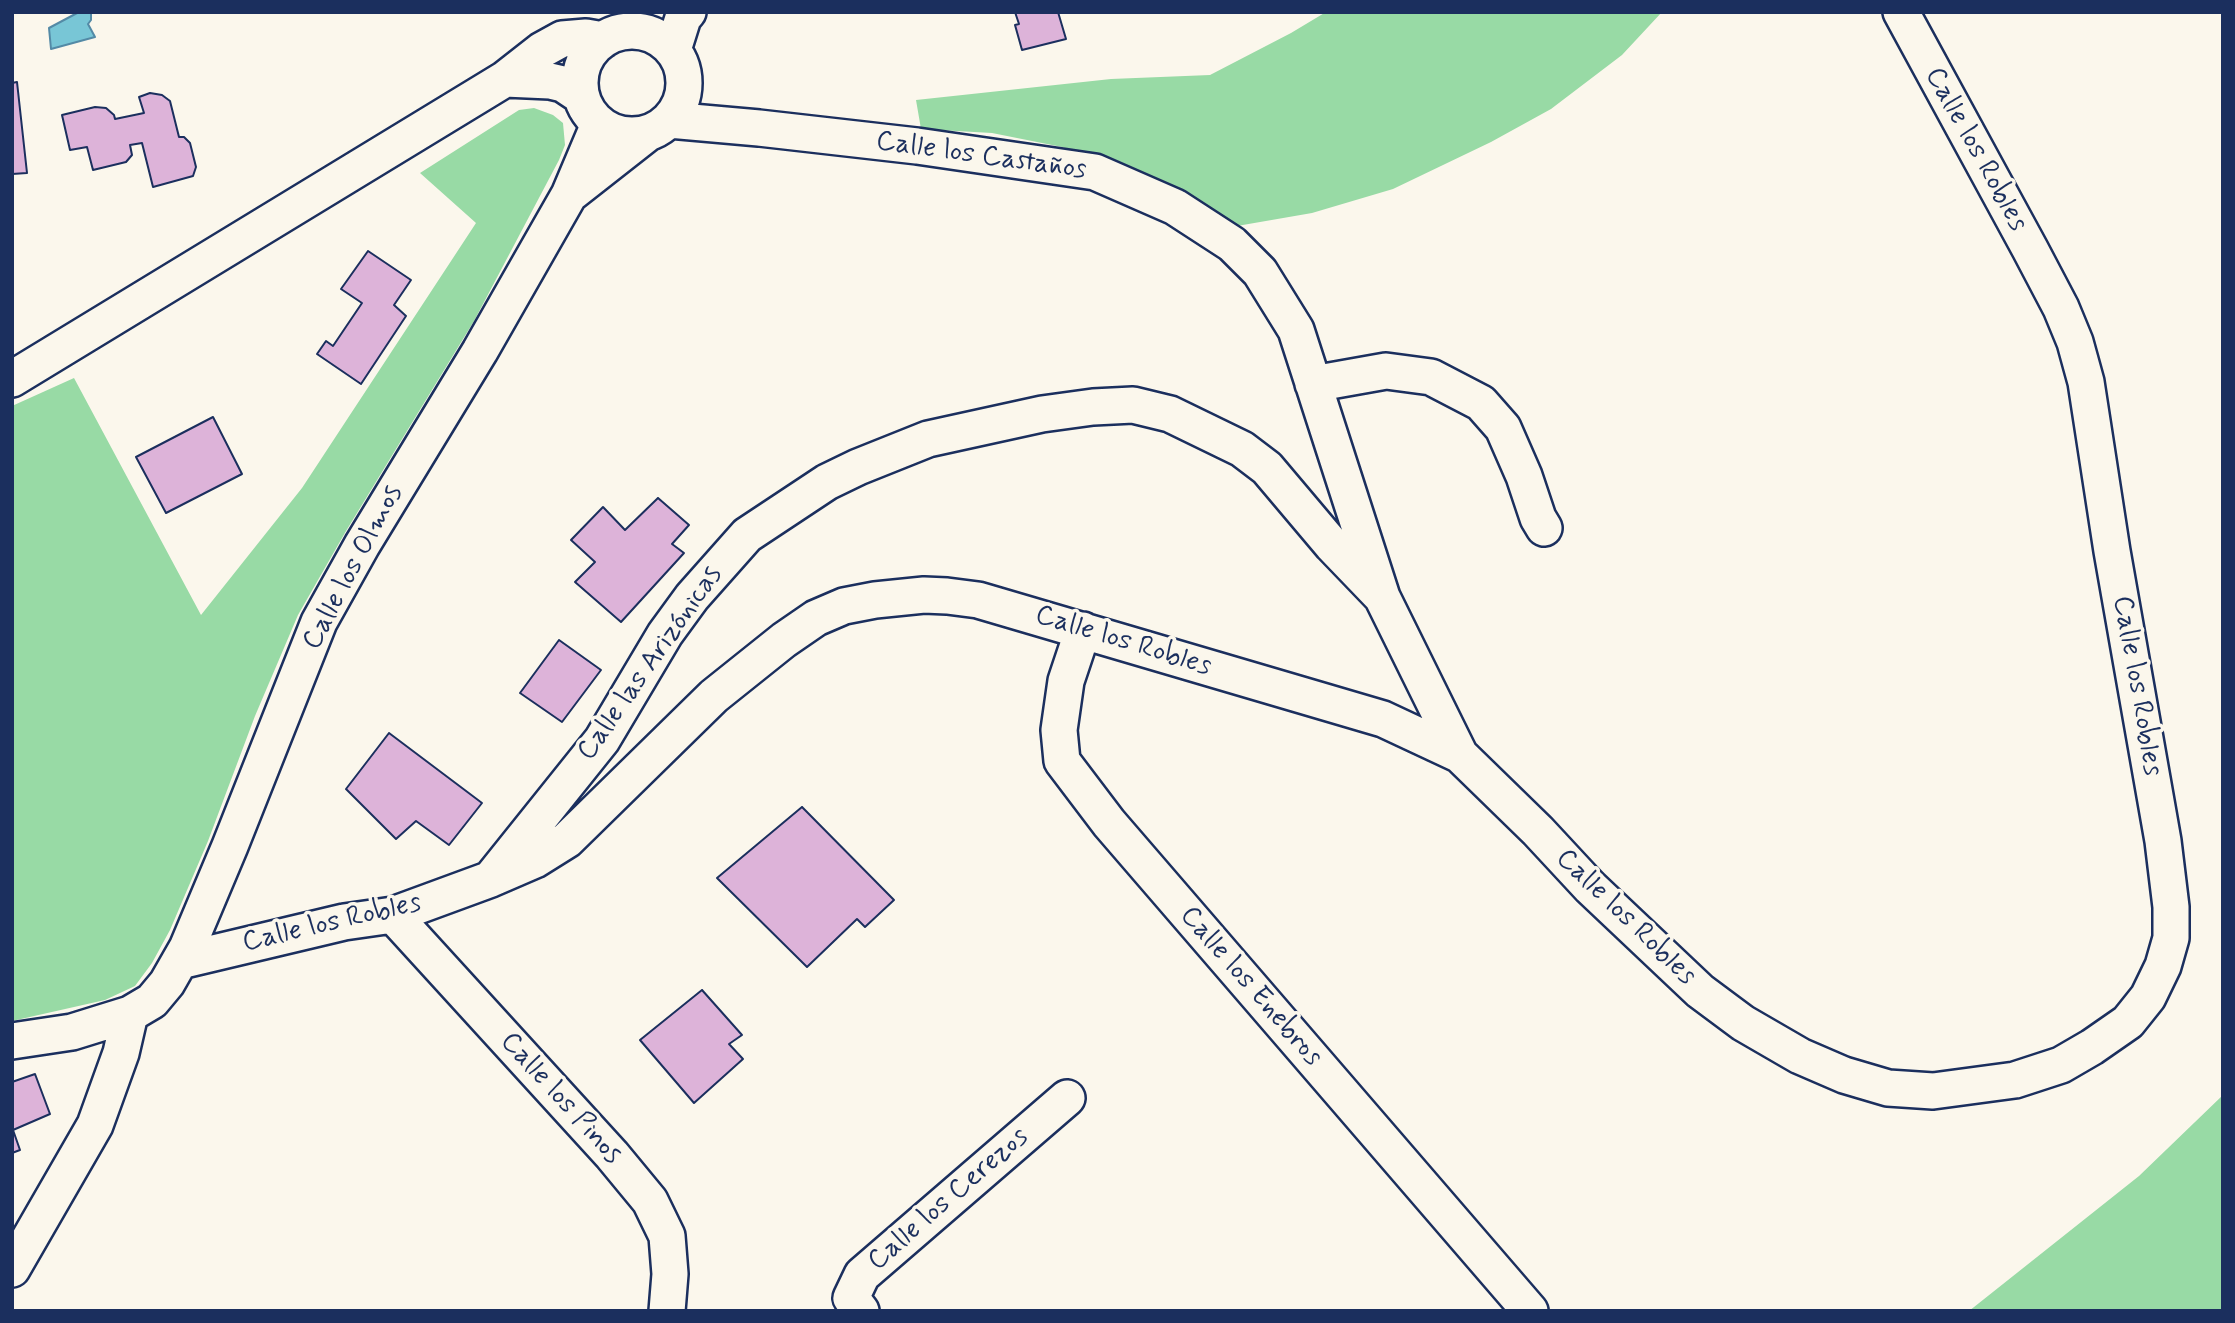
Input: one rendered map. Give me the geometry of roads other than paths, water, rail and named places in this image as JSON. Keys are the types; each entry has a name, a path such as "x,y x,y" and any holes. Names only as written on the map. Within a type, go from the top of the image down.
{"street":[{"path":"673,50 683,18 688,12"},
{"name":"Calle los Robles","path":"180,961 344,922 393,915 535,860 567,840 714,695 784,640 817,618 844,606 875,600 947,596 978,600 1383,719 1460,755 1538,831 1590,887 1700,991 1742,1023 1800,1056 1844,1074 1888,1087 1933,1091 2015,1080 2061,1065 2092,1048 2128,1022 2148,997 2163,966 2171,938 2171,907 2163,841 2112,551 2086,382 2075,342 2061,308 1901,12"},
{"path":"590,110 580,75 588,55 618,24"},
{"path":"12,379 505,79 542,50 562,39 586,37 618,24 660,39 673,50 683,69 667,115 631,136 614,132 563,84 505,79"},
{"name":"Calle los Castaños","path":"667,115 710,106 759,128 917,146 1095,172 1175,207 1232,244 1260,272 1296,330 1382,597 1460,755"},
{"name":"Calle los Olmos","path":"12,1041 72,1032 130,1014 152,1001 167,983 180,961 230,846 319,622 569,195 590,110"},
{"name":"Calle los Olmos","path":"569,195 667,115"},
{"path":"1313,384 1386,371 1431,377 1480,403 1503,428 1544,528"},
{"name":"Calle las Arizónicas","path":"491,879 602,740 665,634 692,597 747,535 827,482 928,439 1042,414 1093,407 1133,405 1170,414 1242,449 1267,468 1332,545 1382,597"},
{"name":"Calle los Enebros","path":"1083,630 1066,681 1059,730 1062,761 1109,823 1530,1311"},
{"name":"Calle los Pinos","path":"393,915 650,1200 667,1236 670,1273 667,1311"},
{"path":"12,1269 95,1125 121,1053 130,1014"},
{"name":"Calle los Cerezos","path":"861,1311 852,1298 862,1275 1067,1098"}],"water":[{"path":"79,12 91,12 88,24 95,37 51,49 49,28"}]}
